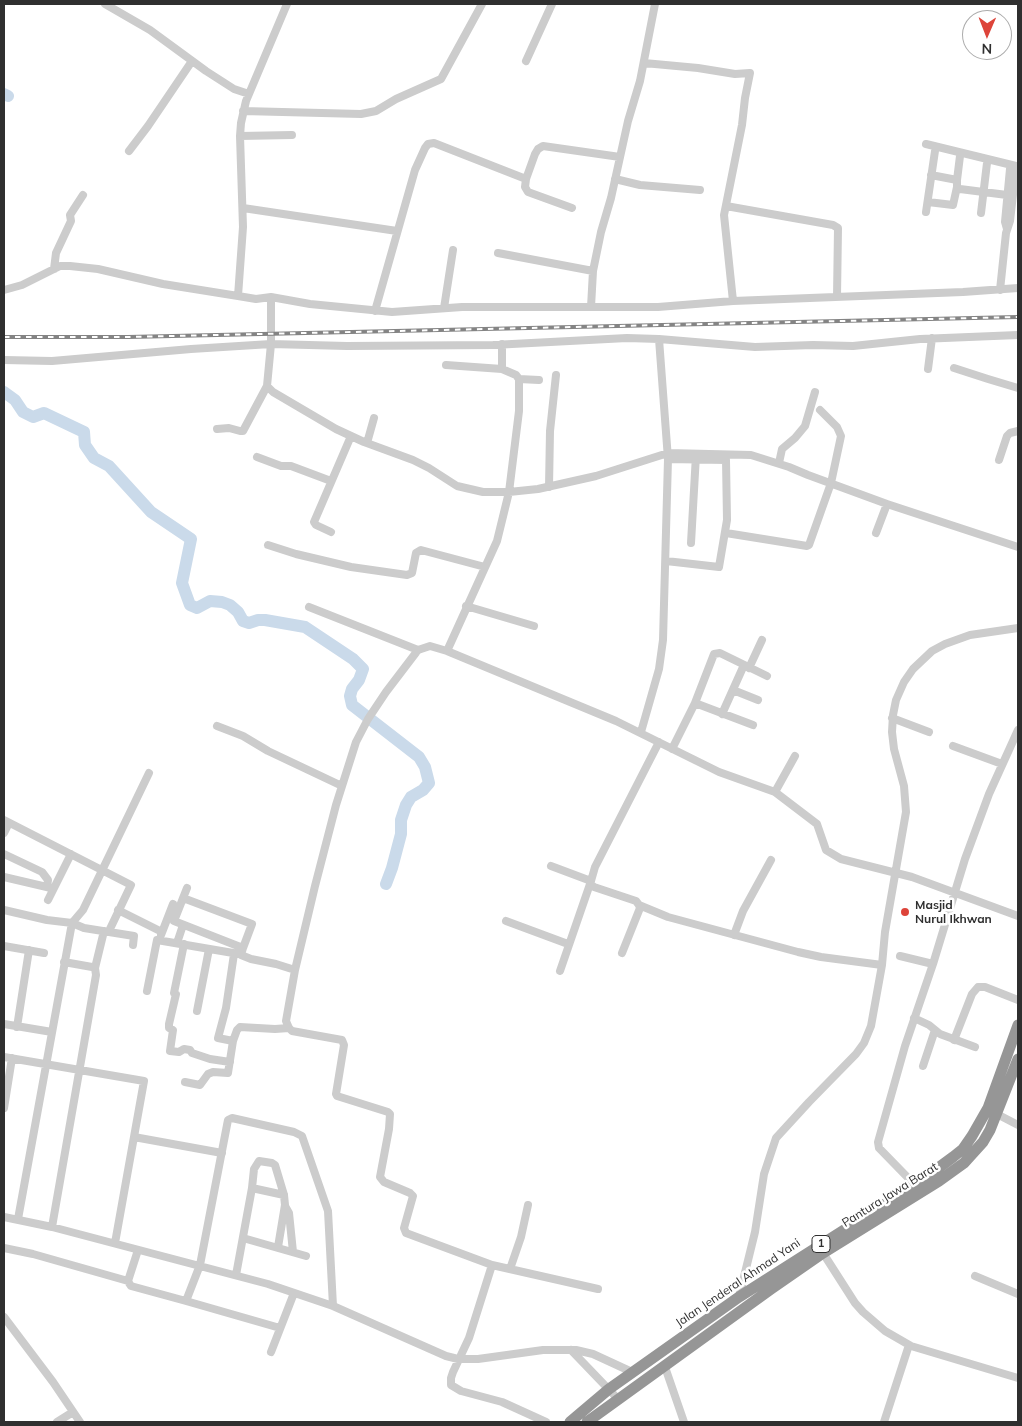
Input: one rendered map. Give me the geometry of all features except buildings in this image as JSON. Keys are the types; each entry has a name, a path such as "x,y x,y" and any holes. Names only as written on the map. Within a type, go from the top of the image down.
{"highway":[{"name":"Jalan Jenderal Ahmad Yani","path":"570,1422 632,1372 739,1298 915,1185 963,1149 980,1123 993,1111 1018,1025"},
{"name":"Pantura Jawa Barat","path":"587,1422 823,1252 957,1169 974,1154 983,1142 993,1111 1018,1059"}],"street":[{"path":"105,4 150,30 234,89 249,94"},
{"path":"238,296 243,208 240,136 244,111 249,94 287,4"},
{"path":"244,111 361,114 376,111 396,99 441,79 482,4"},
{"path":"526,61 552,4"},
{"path":"592,308 593,271 600,232 644,64 656,4"},
{"path":"128,151 148,126 192,61"},
{"path":"644,64 698,68 735,74 750,73 724,225 728,245 733,301"},
{"path":"240,136 292,135"},
{"path":"375,311 415,170 425,148 430,143 526,179"},
{"path":"926,144 1018,166"},
{"path":"572,208 528,192 525,187 534,154 538,149 543,146 620,158"},
{"path":"926,212 935,151"},
{"path":"928,202 953,205 960,156"},
{"path":"981,212 987,163"},
{"path":"931,175 984,192 1010,194 1000,290"},
{"path":"615,179 640,185 700,190"},
{"path":"54,269 56,253 71,222 70,215 83,195"},
{"path":"726,206 833,224 838,228 837,297"},
{"path":"243,208 397,232"},
{"path":"1007,226 1018,225"},
{"path":"444,308 453,250"},
{"path":"498,253 593,271"},
{"path":"4,290 22,285 60,266 81,266 163,284 256,299 271,298 392,312 444,308 658,307 733,301 1018,288"},
{"path":"217,430 229,428 243,431 267,386 271,344 271,298"},
{"path":"4,360 52,361 271,344 347,346 659,339 755,347 854,346 932,338 1018,335"},
{"path":"928,369 932,338"},
{"path":"641,732 660,669 662,654 668,456 659,339"},
{"path":"502,344 502,369"},
{"path":"446,365 502,369 516,375 519,379 519,411 509,492 501,530 447,651"},
{"path":"954,368 1018,388"},
{"path":"549,487 550,431 556,375"},
{"path":"519,379 539,380"},
{"path":"267,386 294,406 351,436 413,460 430,468 458,486 483,492 509,492 549,487 668,456 726,457 751,455 779,463 888,504 1018,547"},
{"path":"779,463 782,449 805,426 815,392"},
{"path":"726,534 809,546 831,483 841,436 837,427 820,410"},
{"path":"367,443 374,418"},
{"path":"999,460 1007,436 1010,432 1018,431"},
{"path":"331,532 314,523 351,436"},
{"path":"691,543 696,456"},
{"path":"256,457 281,466 290,466 331,481"},
{"path":"666,561 719,567 727,520 726,457"},
{"path":"876,533 888,504"},
{"path":"268,545 296,554 351,567 407,575 412,573 416,552 420,550 484,567"},
{"path":"309,606 418,650"},
{"path":"466,606 534,626"},
{"path":"739,1298 756,1232 764,1174 776,1138 846,1066 864,1043 871,1026 906,812 906,798 894,749 892,732 892,718 896,700 904,682 913,669 932,651 970,634 1018,628"},
{"path":"722,714 733,690 762,640"},
{"path":"289,1028 286,1021 295,970 315,886 356,742 386,692 418,650 430,646 447,651 616,721 719,772 775,792 817,824 824,847 830,854 840,859 933,883 1018,916"},
{"path":"672,749 695,702 714,654 720,653 767,676"},
{"path":"733,690 758,700"},
{"path":"695,702 753,725"},
{"path":"892,718 929,732"},
{"path":"217,726 243,736 268,751 342,786"},
{"path":"915,1185 878,1145 892,1089 914,1018 934,964 965,859 1002,764 1018,730"},
{"path":"560,971 595,867 659,742"},
{"path":"952,746 1002,764"},
{"path":"775,792 795,756"},
{"path":"18,1219 72,923 83,910 149,774"},
{"path":"4,833 6,821 131,885 107,931 95,968 96,975 52,1227"},
{"path":"4,854 42,872 51,888"},
{"path":"48,900 51,888 71,854"},
{"path":"734,935 743,911 771,860"},
{"path":"551,866 590,882 594,886 636,901 668,917 822,957 882,965"},
{"path":"4,877 51,888"},
{"path":"187,888 174,921 240,952 250,959 295,970"},
{"path":"183,898 252,924 240,952 218,1038 233,1042"},
{"path":"118,910 161,934 173,904"},
{"path":"622,953 640,908 639,904"},
{"path":"4,910 47,920 72,923 84,928 134,936 133,945"},
{"path":"506,921 568,944"},
{"path":"183,925 174,993 176,994 169,1024 169,1028 173,1030 170,1051 190,1050 192,1053 210,1059 230,1062"},
{"path":"147,991 157,940 240,952"},
{"path":"4,946 44,953"},
{"path":"197,1011 209,949"},
{"path":"17,1026 29,950"},
{"path":"900,956 934,964"},
{"path":"64,962 95,968"},
{"path":"954,1040 972,994 978,987 985,987 1018,1000"},
{"path":"914,1018 954,1040 975,1047"},
{"path":"4,1024 52,1032"},
{"path":"185,1082 200,1085 208,1074 213,1072 228,1073 233,1042 240,1027 289,1028 342,1040 344,1045 336,1094 337,1096 390,1114 380,1177 384,1182 413,1196 404,1228 406,1233 492,1265 598,1290"},
{"path":"923,1066 935,1030"},
{"path":"4,1108 8,1058 144,1080 115,1243"},
{"path":"993,1111 1018,1125"},
{"path":"186,1301 200,1266 228,1120 232,1118 294,1132 302,1136 328,1210 333,1306"},
{"path":"134,1137 222,1153"},
{"path":"236,1275 255,1165 259,1161 275,1165 284,1195 285,1206 278,1247"},
{"path":"252,1188 284,1195"},
{"path":"510,1269 523,1231 528,1205"},
{"path":"285,1206 289,1213 293,1252"},
{"path":"4,1217 115,1243 236,1275 294,1293 333,1306 446,1356 458,1359 504,1356 542,1350 576,1350 593,1354 632,1372"},
{"path":"243,1238 306,1256"},
{"path":"4,1248 128,1281 131,1286 280,1328"},
{"path":"128,1281 138,1250"},
{"path":"823,1252 836,1275 862,1312 877,1325 909,1345 1018,1378"},
{"path":"492,1265 468,1338 451,1378 451,1385 455,1388 502,1402 546,1422"},
{"path":"975,1276 1018,1294"},
{"path":"271,1352 294,1293"},
{"path":"4,1317 31,1351 80,1422"},
{"path":"884,1422 909,1345"},
{"path":"571,1350 618,1399"},
{"path":"665,1367 684,1422"},
{"path":"57,1422 73,1412"}],"waterway":[{"path":"4,94 8,96"},
{"path":"4,392 15,400 23,412 33,417 44,413 84,432 85,445 94,458 109,466 151,512 191,539 182,583 190,605 197,608 210,601 222,602 230,605 238,612 243,621 249,623 265,620 305,627 353,659 363,669 359,680 352,689 350,696 352,705 419,757 425,767 429,783 423,790 411,797 406,805 401,820 401,834 386,884"}],"railway":[{"path":"4,337 128,337 1018,317"}],"place":[{"name":"Masjid Nurul Ikhwan","path":"905,912"}]}
